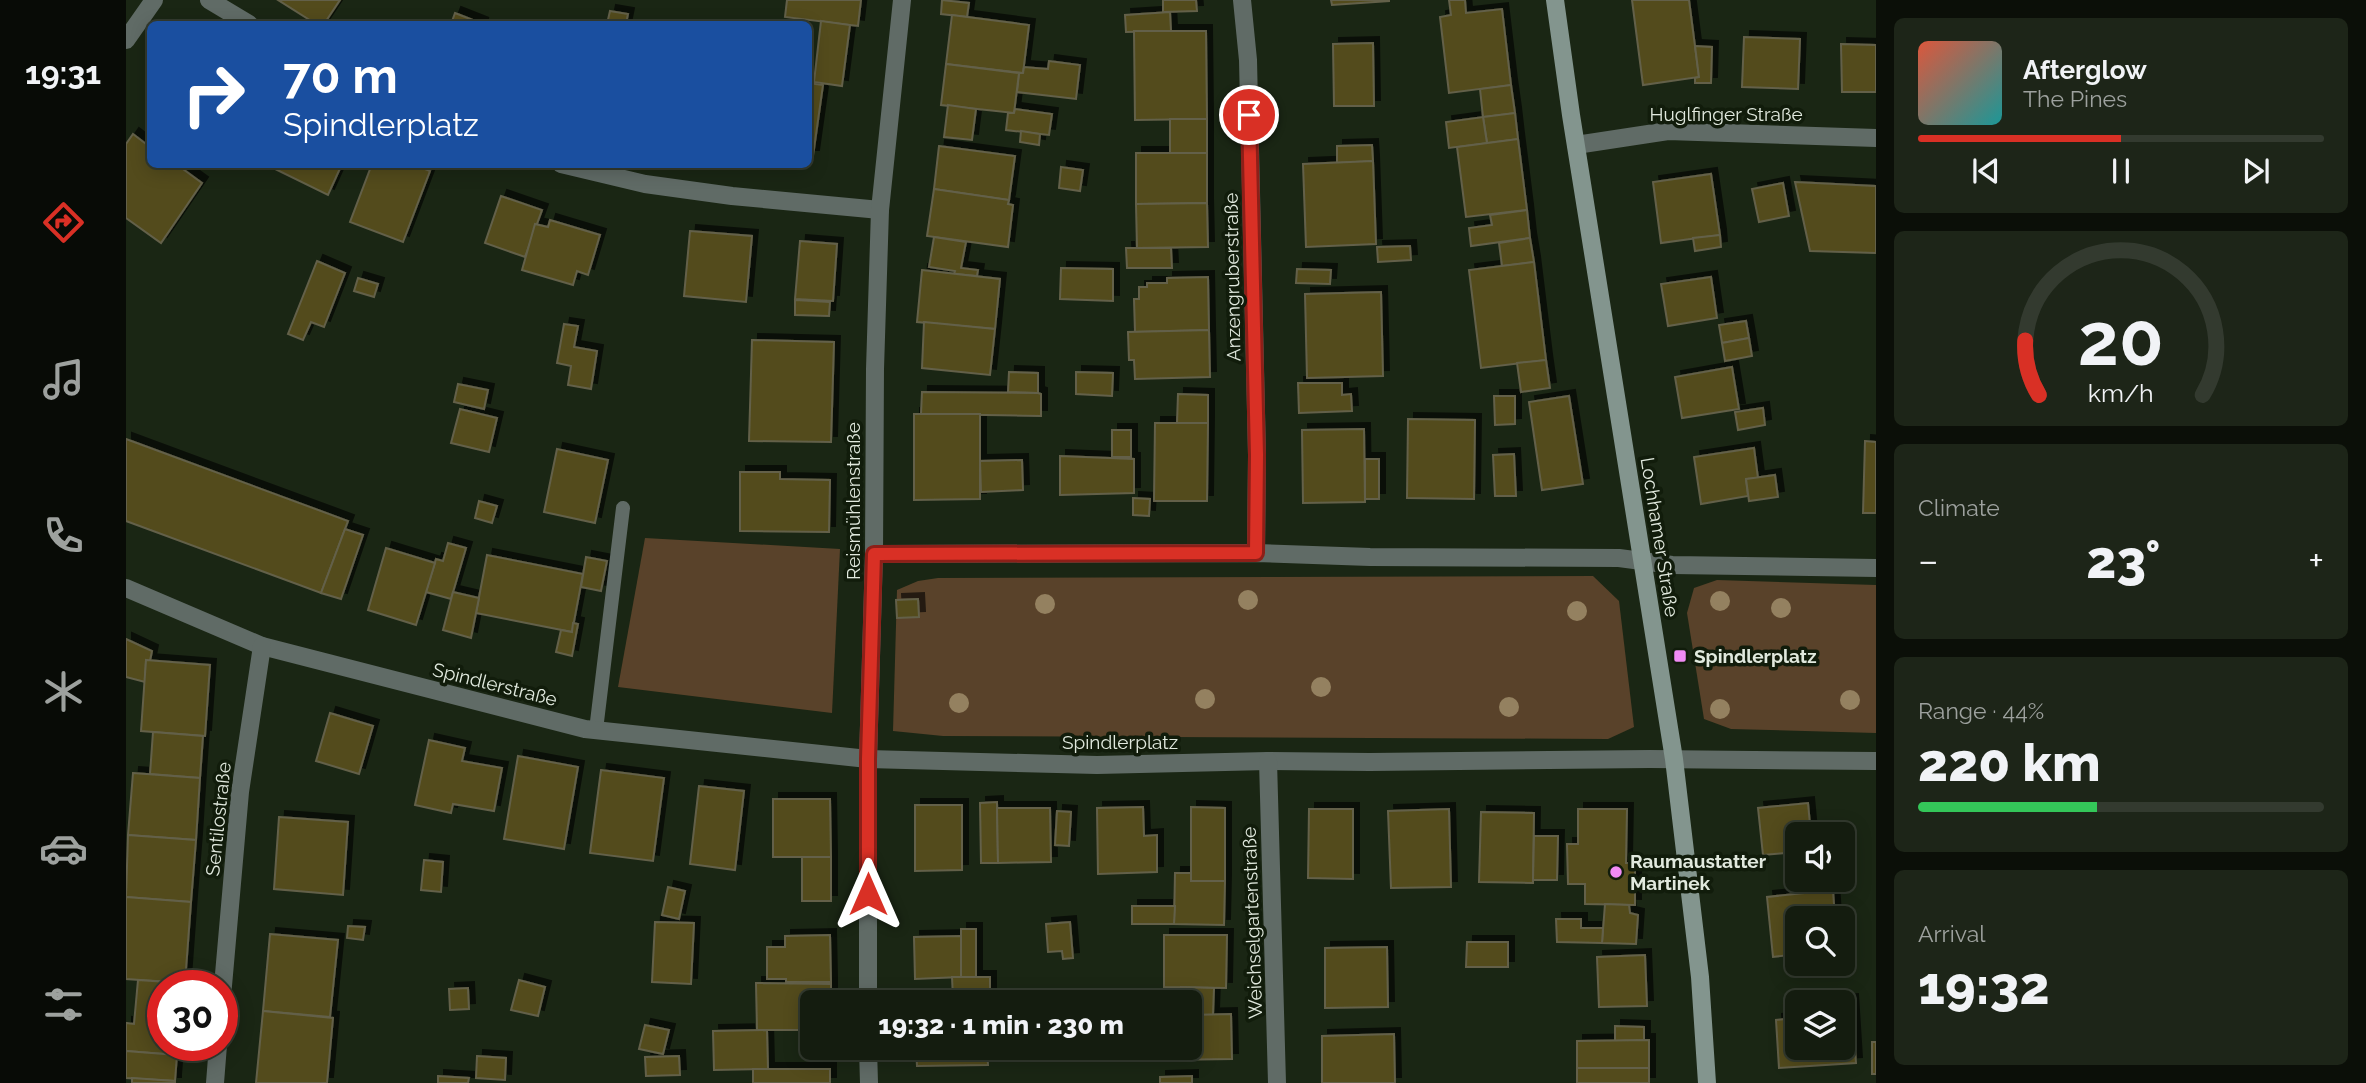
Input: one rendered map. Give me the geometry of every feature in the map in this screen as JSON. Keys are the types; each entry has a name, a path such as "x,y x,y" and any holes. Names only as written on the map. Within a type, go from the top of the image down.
{"main road":[{"name":"Lochhamer Straße","path":"1555,0 1674,759 1699,977 1707,1083"}],"street":[{"path":"126,40 154,0"},
{"path":"209,0 244,21"},
{"name":"Reismühlenstraße","path":"868,990 868,759 874,554 874,369 880,210 902,0"},
{"name":"Anzengruberstraße","path":"1242,0 1248,60 1257,455 1256,553"},
{"name":"Huglfinger Straße","path":"1576,145 1668,131 1876,138"},
{"path":"578,168 645,184 732,196 880,210"},
{"path":"874,554 1256,553 1370,557 1619,558 1672,565 1876,568"},
{"name":"Spindlerstraße","path":"126,589 262,646 596,730 868,759"},
{"name":"Sentilostraße","path":"224,970 240,792 262,646"},
{"name":"Spindlerplatz","path":"868,759 1097,765 1268,761 1876,761"},
{"name":"Weichselgartenstraße","path":"1268,761 1277,1083"},
{"path":"869,1060 869,1083"},
{"path":"215,1083 217,1061"}],"lane":[{"path":"596,730 622,508"}],"shaded area":[{"path":"645,538 840,549 832,713 618,687"},
{"path":"1593,576 1619,601 1634,727 1608,739 943,736 893,731 897,590 918,581 938,578"},
{"path":"1717,580 1876,585 1876,733 1731,729 1704,719 1687,613 1694,588"}],"building":[{"path":"278,0 340,0 326,21 311,21"},
{"path":"787,0 861,0 858,26 785,17"},
{"path":"942,0 969,3 967,17 941,14"},
{"path":"1163,0 1196,0 1197,11 1163,12"},
{"path":"1331,0 1389,0 1389,1 1332,5"},
{"path":"1449,0 1465,0 1466,13 1502,9 1511,85 1449,93 1440,17 1451,15"},
{"path":"1632,0 1689,0 1699,77 1643,85"},
{"path":"610,11 628,14 627,21 608,21"},
{"path":"1170,12 1171,31 1126,32 1125,15"},
{"path":"455,13 475,21 452,21"},
{"path":"952,15 1029,25 1023,73 946,64"},
{"path":"821,21 850,25 842,86 814,82"},
{"path":"1134,31 1206,31 1207,119 1135,120"},
{"path":"1744,37 1800,39 1798,89 1742,87"},
{"path":"1373,43 1374,106 1334,106 1333,44"},
{"path":"1841,44 1876,45 1876,92 1842,92"},
{"path":"1695,46 1712,47 1711,83 1695,83 1695,78 1699,77"},
{"path":"1049,61 1080,65 1076,99 1017,92 1019,73 1023,73 1024,67 1048,69"},
{"path":"946,64 1019,73 1014,113 941,105"},
{"path":"812,84 823,85 812,156"},
{"path":"1511,85 1515,113 1483,117 1480,89"},
{"path":"948,105 976,109 972,140 944,137"},
{"path":"1015,109 1052,114 1049,135 1006,130 1008,113 1014,113"},
{"path":"1515,113 1518,139 1487,143 1483,117"},
{"path":"1483,117 1487,143 1449,148 1446,122"},
{"path":"1170,119 1207,119 1207,153 1170,153"},
{"path":"1021,131 1040,134 1039,145 1020,142"},
{"path":"133,134 147,145 147,168 181,168 202,183 161,243 126,218 126,144"},
{"path":"1518,139 1527,210 1466,217 1457,147"},
{"path":"1372,145 1373,161 1337,163 1337,146"},
{"path":"939,146 1015,156 1009,200 934,189"},
{"path":"1136,153 1207,153 1207,203 1136,204"},
{"path":"1373,161 1376,244 1306,247 1303,164"},
{"path":"1061,167 1083,170 1080,191 1059,188"},
{"path":"273,168 340,168 328,195"},
{"path":"370,168 423,168 430,171 403,242 350,222"},
{"path":"1711,174 1720,235 1661,243 1653,182"},
{"path":"1795,182 1876,186 1876,253 1810,251"},
{"path":"1783,183 1789,216 1759,222 1752,189"},
{"path":"934,189 1009,200 1008,204 1013,205 1008,247 927,236"},
{"path":"501,196 542,210 525,257 485,243"},
{"path":"1207,203 1208,247 1137,248 1136,204"},
{"path":"1527,210 1530,238 1471,246 1469,228 1492,225 1490,215"},
{"path":"550,220 600,235 588,275 577,271 573,285 522,270 535,224 548,227"},
{"path":"690,231 752,236 746,302 684,296"},
{"path":"1720,235 1721,247 1695,251 1693,238"},
{"path":"934,237 966,242 961,268 978,270 977,276 954,274 955,271 929,267"},
{"path":"1530,238 1534,262 1502,266 1499,243"},
{"path":"800,241 837,244 833,301 795,299"},
{"path":"1410,246 1411,260 1378,262 1377,247"},
{"path":"1126,248 1171,248 1172,268 1127,268"},
{"path":"317,261 345,273 324,327 311,322 303,340 288,334"},
{"path":"1534,262 1546,360 1481,368 1469,270"},
{"path":"1061,268 1113,269 1113,301 1060,299"},
{"path":"1297,269 1331,270 1330,284 1296,283"},
{"path":"922,270 1000,279 995,329 917,322"},
{"path":"1208,277 1209,330 1135,332 1134,299 1139,299 1139,287 1147,287 1147,283 1167,283 1167,278"},
{"path":"1711,277 1717,318 1668,326 1661,284"},
{"path":"358,278 378,284 374,297 354,291"},
{"path":"1381,292 1383,376 1307,378 1305,294"},
{"path":"795,300 830,302 829,316 795,315"},
{"path":"1746,321 1749,338 1722,343 1719,325"},
{"path":"924,322 995,329 990,375 922,368"},
{"path":"564,324 578,326 574,347 597,351 591,389 568,385 571,366 557,363"},
{"path":"1209,330 1210,377 1135,379 1134,360 1129,360 1128,332"},
{"path":"1749,338 1752,356 1725,361 1722,343"},
{"path":"752,340 834,342 831,442 749,441"},
{"path":"1546,360 1550,388 1521,392 1517,363"},
{"path":"1732,367 1739,409 1682,418 1675,377"},
{"path":"1009,372 1038,373 1038,393 1008,392"},
{"path":"1076,372 1113,373 1112,396 1076,394"},
{"path":"1298,383 1342,383 1342,395 1351,394 1352,411 1299,413"},
{"path":"458,384 488,390 484,409 454,402"},
{"path":"922,392 1038,393 1041,394 1041,416 921,414"},
{"path":"1178,394 1208,395 1208,423 1177,423"},
{"path":"1494,396 1515,396 1515,424 1495,425"},
{"path":"1569,396 1583,484 1542,490 1529,402"},
{"path":"1763,408 1765,425 1738,430 1735,412"},
{"path":"460,409 497,418 489,452 451,443"},
{"path":"914,414 980,414 980,499 914,500"},
{"path":"1408,419 1475,420 1474,499 1407,498"},
{"path":"1155,423 1208,423 1207,501 1154,501"},
{"path":"1364,429 1365,502 1303,503 1302,430"},
{"path":"1112,430 1131,430 1131,457 1112,457"},
{"path":"126,439 348,521 321,593 126,521"},
{"path":"1865,441 1876,442 1876,513 1863,513"},
{"path":"1754,448 1758,478 1746,479 1748,496 1701,504 1694,457"},
{"path":"557,449 608,460 595,523 544,512"},
{"path":"1514,454 1516,496 1495,496 1493,455"},
{"path":"1060,456 1134,459 1134,493 1060,495"},
{"path":"1365,459 1379,459 1379,499 1365,499"},
{"path":"1022,460 1023,490 981,492 980,461"},
{"path":"740,472 780,472 780,479 830,480 829,532 740,531"},
{"path":"1775,475 1778,497 1749,501 1746,479"},
{"path":"1133,498 1150,499 1149,516 1133,515"},
{"path":"479,501 497,506 492,523 475,518"},
{"path":"345,529 363,535 341,599 321,593"},
{"path":"448,543 466,548 451,599 426,592 436,559 443,561"},
{"path":"386,548 435,563 416,625 368,610"},
{"path":"487,555 583,574 572,632 476,613"},
{"path":"586,557 607,561 601,591 581,587"},
{"path":"453,592 479,598 471,638 443,630"},
{"path":"918,599 919,617 897,618 896,600"},
{"path":"573,623 578,624 572,656 556,652 561,630 572,632"},
{"path":"126,639 152,651 150,661 146,660 145,682 126,677"},
{"path":"146,660 210,665 205,736 141,731"},
{"path":"330,713 373,726 359,774 316,761"},
{"path":"153,732 203,736 200,778 150,774"},
{"path":"429,740 465,748 462,761 502,768 494,811 453,804 451,813 415,805"},
{"path":"518,756 578,767 564,849 504,839"},
{"path":"601,770 664,778 653,861 590,853"},
{"path":"133,773 200,778 196,840 128,835"},
{"path":"699,786 744,791 735,870 690,864"},
{"path":"773,799 830,799 831,857 773,857"},
{"path":"997,802 998,863 981,863 980,803"},
{"path":"1808,803 1810,822 1785,822 1785,853 1763,855 1758,808"},
{"path":"915,805 962,805 962,870 915,871"},
{"path":"1143,807 1144,836 1157,835 1157,872 1098,874 1097,808"},
{"path":"1191,807 1225,808 1225,881 1191,881"},
{"path":"997,808 1050,808 1051,862 998,863"},
{"path":"1309,809 1353,809 1353,879 1308,878"},
{"path":"1449,809 1451,887 1391,888 1388,811"},
{"path":"1578,809 1627,809 1626,863 1635,863 1635,905 1585,904 1585,884 1568,884 1567,844 1578,844"},
{"path":"1057,811 1071,812 1069,846 1055,845"},
{"path":"1481,812 1534,813 1533,883 1479,882"},
{"path":"279,817 348,822 343,895 274,889"},
{"path":"128,835 196,840 191,902 126,897"},
{"path":"1534,836 1558,836 1557,880 1533,880"},
{"path":"802,857 831,857 831,901 802,901"},
{"path":"424,860 443,862 441,892 421,890"},
{"path":"1175,873 1191,873 1191,881 1225,881 1224,925 1174,924"},
{"path":"668,887 685,891 679,919 662,915"},
{"path":"1833,892 1834,906 1785,906 1785,956 1773,957 1767,897"},
{"path":"126,897 191,902 186,970 147,970 147,980 126,979"},
{"path":"1605,904 1629,905 1630,913 1638,915 1636,944 1602,943"},
{"path":"1132,906 1175,906 1174,924 1132,924"},
{"path":"1556,919 1581,919 1581,928 1603,928 1602,943 1557,942"},
{"path":"655,922 694,923 691,984 652,982"},
{"path":"1070,922 1073,958 1063,959 1062,951 1048,952 1046,924"},
{"path":"348,926 365,927 363,940 347,938"},
{"path":"961,929 976,929 976,977 961,977"},
{"path":"270,934 338,940 330,1017 263,1011"},
{"path":"830,935 831,982 786,982 786,979 767,979 767,947 785,947 785,936"},
{"path":"1164,935 1227,935 1226,988 1164,987"},
{"path":"961,936 961,977 915,979 914,937"},
{"path":"1467,942 1508,942 1508,967 1466,967"},
{"path":"1387,947 1388,1007 1325,1008 1325,948"},
{"path":"1645,955 1647,1006 1599,1007 1597,957"},
{"path":"952,977 990,977 990,990 953,990"},
{"path":"138,980 147,981 147,1053 126,1051 126,1023 134,1024"},
{"path":"519,980 545,987 538,1016 511,1010"},
{"path":"756,983 831,984 831,990 800,990 800,1030 757,1030"},
{"path":"1181,987 1214,988 1213,1015 1202,1015 1202,990 1181,990"},
{"path":"468,988 469,1009 450,1010 449,989"},
{"path":"263,1011 333,1018 327,1083 256,1083"},
{"path":"1231,1014 1232,1059 1202,1059 1202,1015"},
{"path":"1785,1019 1785,1060 1855,1060 1855,1047 1856,1063 1779,1068 1776,1020"},
{"path":"645,1025 669,1030 663,1054 639,1049"},
{"path":"1615,1026 1644,1027 1644,1040 1615,1041"},
{"path":"767,1030 768,1069 714,1070 713,1031"},
{"path":"1394,1034 1395,1083 1322,1083 1322,1036"},
{"path":"1649,1040 1649,1068 1577,1068 1577,1041"},
{"path":"1872,1042 1876,1042 1876,1074 1872,1074"},
{"path":"126,1051 147,1053 147,1061 177,1061 175,1081 126,1078"},
{"path":"477,1056 506,1058 505,1080 476,1078"},
{"path":"679,1056 680,1075 646,1076 645,1057"},
{"path":"917,1060 988,1060 988,1065 917,1066"},
{"path":"1577,1068 1649,1068 1649,1083 1577,1083"},
{"path":"753,1069 830,1069 830,1083 753,1083"},
{"path":"438,1076 469,1078 468,1083 438,1083"},
{"path":"1192,1076 1192,1083 1160,1083 1160,1077"},
{"path":"132,1078 175,1081 175,1083 132,1083"}],"place":[{"name":"Spindlerplatz","path":"1680,656"},
{"name":"Raumaustatter Martinek","path":"1616,872"}],"route":[{"path":"868,894 868,759 874,554 1256,553 1257,455 1249,115"}]}
